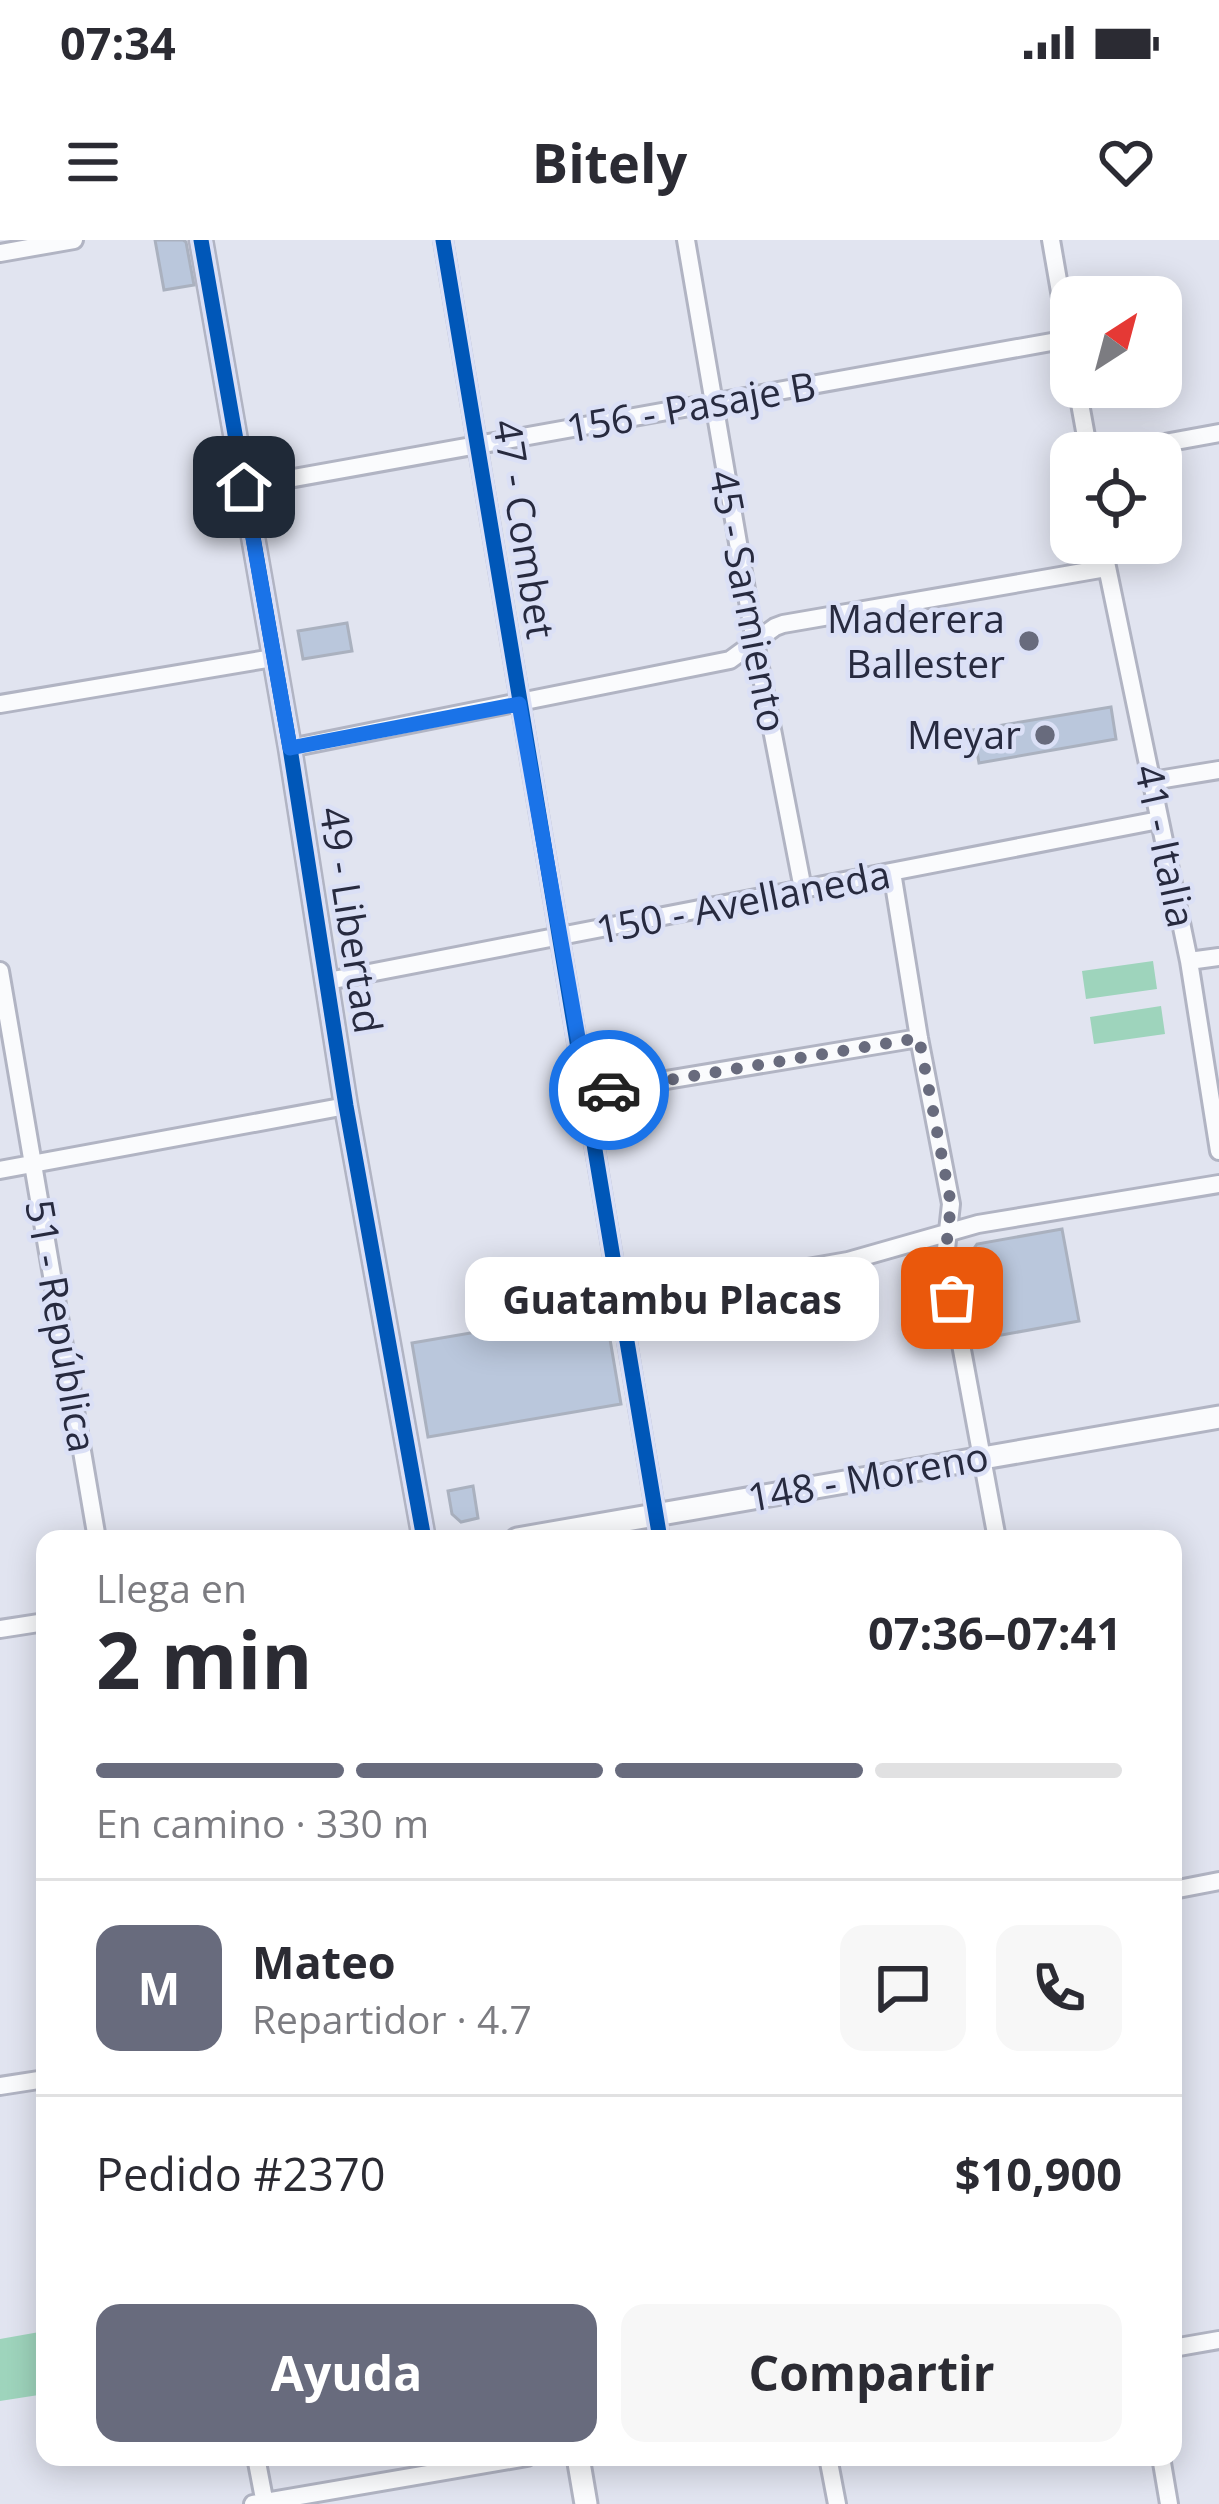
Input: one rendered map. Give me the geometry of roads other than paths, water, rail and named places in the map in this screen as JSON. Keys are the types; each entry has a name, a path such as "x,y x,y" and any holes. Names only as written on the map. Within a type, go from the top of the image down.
{"street":[{"path":"0,253 74,240"},
{"name":"49 - Libertad","path":"201,240 422,1530"},
{"name":"47 - Combet","path":"443,240 658,1530"},
{"name":"45 - Sarmiento","path":"686,240 803,890"},
{"path":"1051,240 1057,276"},
{"name":"156 - Pasaje B","path":"244,487 1050,350"},
{"path":"1182,440 1219,433"},
{"name":"41 - Italia","path":"1105,564 1189,961 1219,1151"},
{"path":"290,748 730,660 783,624 1106,568"},
{"path":"0,704 273,658"},
{"path":"1152,781 1219,770"},
{"name":"150 - Avellaneda","path":"328,981 1159,820"},
{"path":"892,872 951,1204 945,1258 995,1530"},
{"path":"1189,961 1219,957"},
{"name":"51 - República","path":"0,970 95,1530"},
{"path":"588,1094 919,1038"},
{"path":"0,1170 346,1106"},
{"path":"620,1301 848,1261 1000,1220 1219,1184"},
{"name":"148 - Moreno","path":"569,1530 1219,1418"},
{"path":"0,1629 36,1623"},
{"path":"1182,1888 1219,1881"},
{"path":"0,2086 36,2080"},
{"path":"1182,2346 1219,2340"},
{"path":"257,2466 261,2504 476,2466"},
{"path":"580,2466 586,2504"},
{"path":"830,2466 836,2504"},
{"path":"1163,2466 1169,2504"}],"place":[{"name":"Maderera Ballester","path":"1029,641"},
{"name":"Meyar","path":"1045,735"},
{"name":"Guatambu Placas","path":"952,1298"}]}
